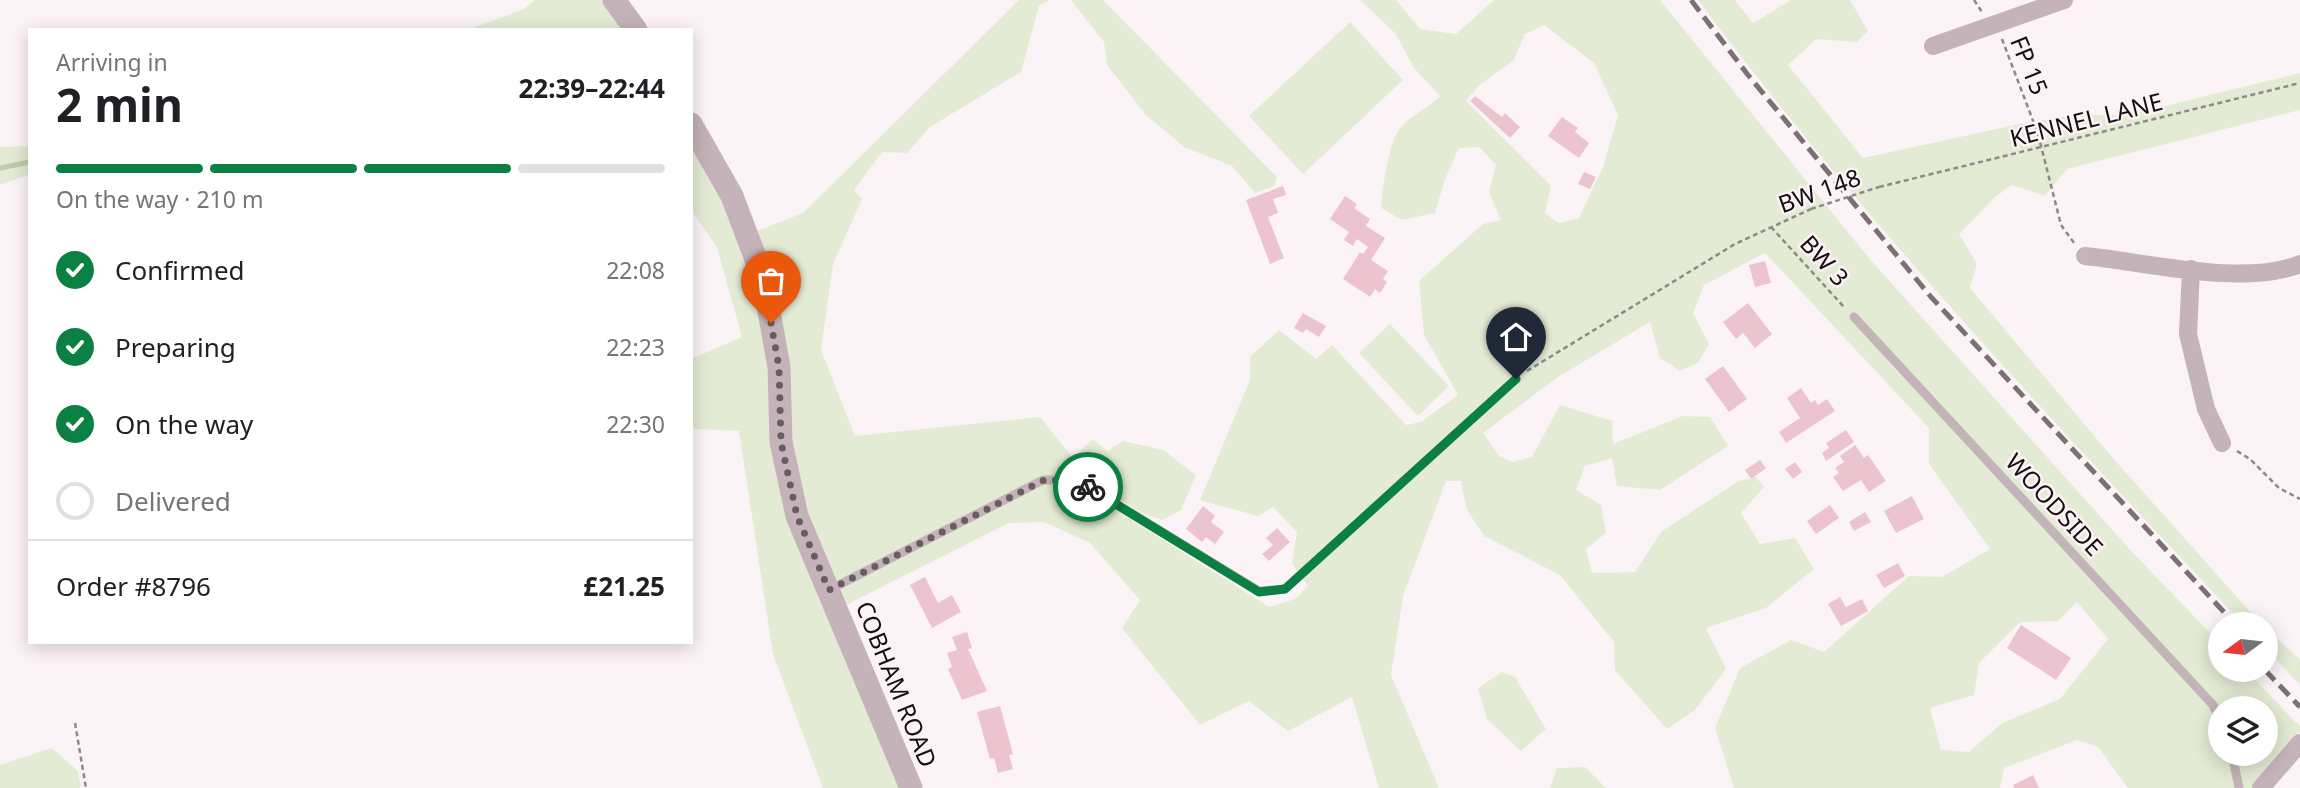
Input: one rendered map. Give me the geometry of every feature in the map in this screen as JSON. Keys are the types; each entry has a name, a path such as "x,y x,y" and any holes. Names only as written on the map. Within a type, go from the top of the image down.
{"street":[{"path":"614,0 635,28"},
{"path":"1933,46 2064,0"},
{"name":"COBHAM ROAD","path":"693,128 732,196 763,278 779,367 781,442 797,516 911,788"},
{"path":"2085,256 2253,274 2300,264"},
{"path":"2191,269 2188,334 2206,408 2222,443"},
{"path":"2262,788 2300,743"}],"lane":[{"name":"WOODSIDE","path":"1854,317 2105,585 2208,699"},
{"path":"829,590 1044,480 1077,481 1259,592 1285,589 1516,379"},
{"path":"2234,766 2239,788"}],"path":[{"name":"FP 15","path":"1973,0 1994,25 2042,149 2061,225 2085,256"},
{"name":"KENNEL LANE","path":"1879,187 2042,149 2300,83"},
{"name":"BW 148","path":"1516,379 1735,244 1811,209 1879,187"},
{"name":"BW 3","path":"1771,227 1854,317"},
{"path":"2222,443 2250,458 2279,488 2300,499"},
{"path":"75,723 86,788"}],"green space":[{"path":"535,0 602,0 620,28 472,28 524,9"},
{"path":"1019,0 1050,0 1039,6 1021,72 930,127 907,153 882,152 854,190 862,199 833,264 821,350 855,436 1040,417 1073,458 1093,439 1107,451 1123,441 1163,450 1196,475 1181,510 1162,520 1142,513 1068,469 1058,487 1079,487 1269,607 1295,599 1308,586 1292,564 1297,532 1273,507 1258,516 1200,500 1250,380 1250,357 1279,330 1316,359 1332,345 1406,425 1421,422 1458,395 1424,335 1419,281 1483,224 1501,220 1489,192 1496,165 1479,147 1459,148 1445,179 1435,213 1402,220 1381,208 1387,166 1396,134 1405,123 1440,96 1414,68 1395,33 1360,0 1396,0 1420,29 1456,34 1494,0 1660,0 1868,257 2132,552 2208,631 2208,682 2257,682 2271,696 2208,696 2208,766 2269,766 2254,782 2253,788 2128,788 2098,747 2077,740 2004,768 2000,788 1734,788 1715,728 1740,668 1791,640 1824,652 1909,576 1942,577 1990,549 1929,464 1929,428 1765,253 1704,285 1693,313 1709,344 1698,363 1680,371 1660,358 1650,322 1558,377 1483,433 1499,456 1512,462 1532,457 1560,405 1612,421 1613,444 1683,416 1710,417 1728,446 1660,490 1617,486 1612,458 1585,466 1576,490 1601,505 1606,533 1586,549 1592,573 1635,572 1662,531 1739,481 1756,477 1764,487 1741,513 1760,544 1795,538 1814,569 1766,608 1706,628 1726,669 1695,710 1667,729 1615,670 1614,642 1560,575 1484,536 1467,510 1461,481 1446,481 1403,596 1391,675 1439,788 1379,788 1352,697 1288,731 1249,701 1200,725 1122,628 1140,600 1090,543 1044,522 1009,523 830,613 905,788 823,788 773,654 739,431 694,429 693,426 693,358 742,337 717,247 693,213 693,148 742,237 803,213","holes":["1544,25 1594,63 1618,115 1603,167 1579,218 1559,223 1545,213 1551,186 1466,101 1479,85 1513,61 1525,34","2077,602 2108,639 2060,699 2002,723 1969,752 1941,750 1930,708 1974,695 1979,663 2020,622 2058,621"]},
{"path":"1071,0 1103,0 1277,177 1274,186 1255,193 1232,166 1184,147 1146,115 1107,65 1104,42"},
{"path":"1698,0 1735,0 1753,23 1791,0 1850,0 1868,31 1857,42 1816,39 1788,65 1863,158 2029,122 2079,115 2128,115 2300,73 2300,110 2067,169 2045,196 2012,185 1995,197 1959,234 1977,264 1970,288 2111,456 2250,612 2232,612 2102,473 1962,320 1761,82"},
{"path":"1350,22 1403,80 1303,174 1249,116"},
{"path":"28,146 28,175 0,185 0,147"},
{"path":"1390,324 1449,386 1418,416 1359,353"},
{"path":"2278,639 2300,660 2300,685 2278,662"},
{"path":"1502,672 1515,677 1546,729 1521,751 1487,719 1478,688"},
{"path":"2278,704 2300,727 2300,732 2278,756"},
{"path":"52,748 78,771 81,788 0,788 0,765"},
{"path":"1585,767 1606,788 1550,788 1557,768"}],"building":[{"path":"1475,96 1502,117 1505,113 1520,127 1510,138 1470,101"},
{"path":"1562,117 1578,128 1575,132 1589,143 1579,158 1548,136"},
{"path":"1584,172 1596,177 1590,189 1578,184"},
{"path":"1283,186 1286,195 1273,199 1278,213 1268,217 1284,258 1270,264 1246,200"},
{"path":"1345,196 1357,204 1354,208 1370,219 1366,226 1385,238 1371,260 1388,271 1383,279 1387,282 1380,293 1375,289 1370,297 1343,279 1360,252 1363,254 1368,247 1357,239 1353,246 1344,240 1349,232 1330,219"},
{"path":"1765,261 1771,283 1755,287 1749,265"},
{"path":"1748,303 1772,334 1755,348 1743,333 1736,339 1723,322"},
{"path":"1303,313 1326,326 1319,337 1306,329 1303,333 1294,328"},
{"path":"1723,366 1747,399 1729,412 1705,379"},
{"path":"1801,388 1811,403 1815,400 1818,405 1827,399 1835,411 1786,443 1779,432 1800,418 1787,398"},
{"path":"1846,430 1854,442 1826,461 1822,453 1829,448 1826,443"},
{"path":"1855,445 1864,458 1868,455 1886,481 1869,492 1861,480 1843,491 1833,477 1839,473 1835,468 1844,462 1840,456"},
{"path":"1760,460 1766,468 1751,479 1745,470"},
{"path":"1795,462 1802,472 1793,479 1785,469"},
{"path":"1912,496 1924,519 1896,533 1884,511"},
{"path":"1830,505 1839,518 1816,534 1807,521"},
{"path":"1203,506 1215,516 1211,522 1224,532 1215,544 1206,537 1202,542 1186,529"},
{"path":"1865,512 1871,522 1854,531 1849,522"},
{"path":"1277,528 1290,542 1269,561 1262,554 1273,545 1266,538"},
{"path":"1898,563 1905,576 1884,588 1876,575"},
{"path":"925,577 938,603 952,595 961,612 932,628 910,585"},
{"path":"1840,597 1846,607 1862,599 1868,611 1841,626 1828,604"},
{"path":"2021,625 2071,658 2056,680 2007,648"},
{"path":"967,632 972,648 968,649 987,691 962,700 948,669 952,667 947,653 957,650 952,637"},
{"path":"1000,706 1013,754 1009,755 1013,769 998,773 994,758 990,759 977,712"},
{"path":"2033,775 2039,788 2014,788 2013,785"}],"waterway":[{"path":"0,168 28,162"}],"railway":[{"path":"1691,0 1748,75 1931,297 2224,612"},
{"path":"2276,682 2300,707"}],"way so far":[{"path":"771,323 779,367 781,442 797,516 829,590 1044,480 1077,481 1088,487"}],"route":[{"path":"1088,487 1259,592 1285,589 1516,379"}]}
